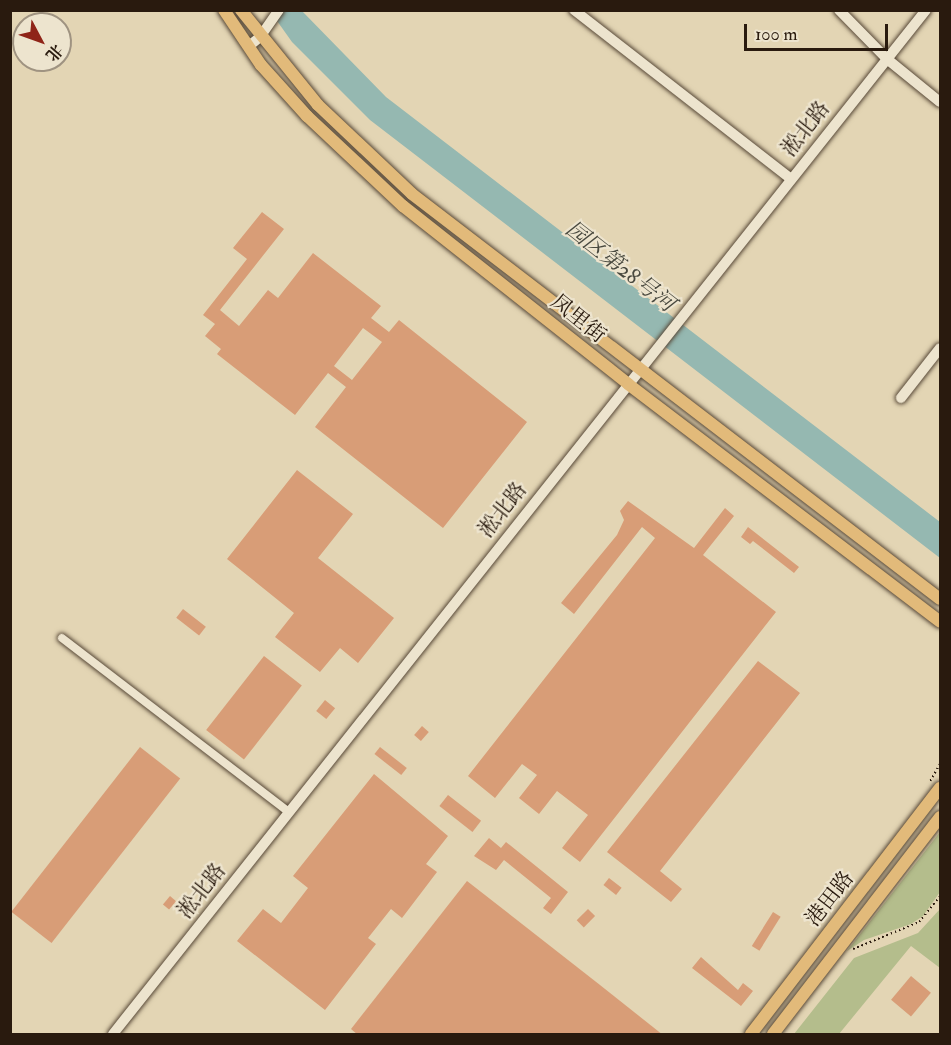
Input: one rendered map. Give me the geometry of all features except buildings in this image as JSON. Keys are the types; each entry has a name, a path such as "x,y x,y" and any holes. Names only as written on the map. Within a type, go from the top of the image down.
{"main road":[{"name":"凤里街","path":"224,10 249,46 307,116 353,162 628,384 940,622"},
{"name":"凤里街","path":"242,10 261,37 363,152 474,243 940,599"},
{"name":"港田路","path":"751,1035 940,788"},
{"name":"港田路","path":"773,1035 940,816"}],"street":[{"path":"249,46 261,37 279,10"},
{"path":"574,10 791,179"},
{"path":"839,10 886,59 940,102"},
{"name":"淞北路","path":"113,1035 926,10"},
{"path":"901,398 940,348"},
{"path":"63,639 289,812"}],"path":[{"path":"849,953 865,941 919,922 940,896"}],"green space":[{"path":"940,832 940,892 923,916 911,924 864,940 847,951"},
{"path":"940,909 940,968 911,946 839,1034 794,1034 854,958 918,933"}],"water":[{"path":"270,11 302,11 386,97 940,522 940,558 370,120 292,42"}],"water label":[{"name":"园区第28号河","path":"620,267"}]}
